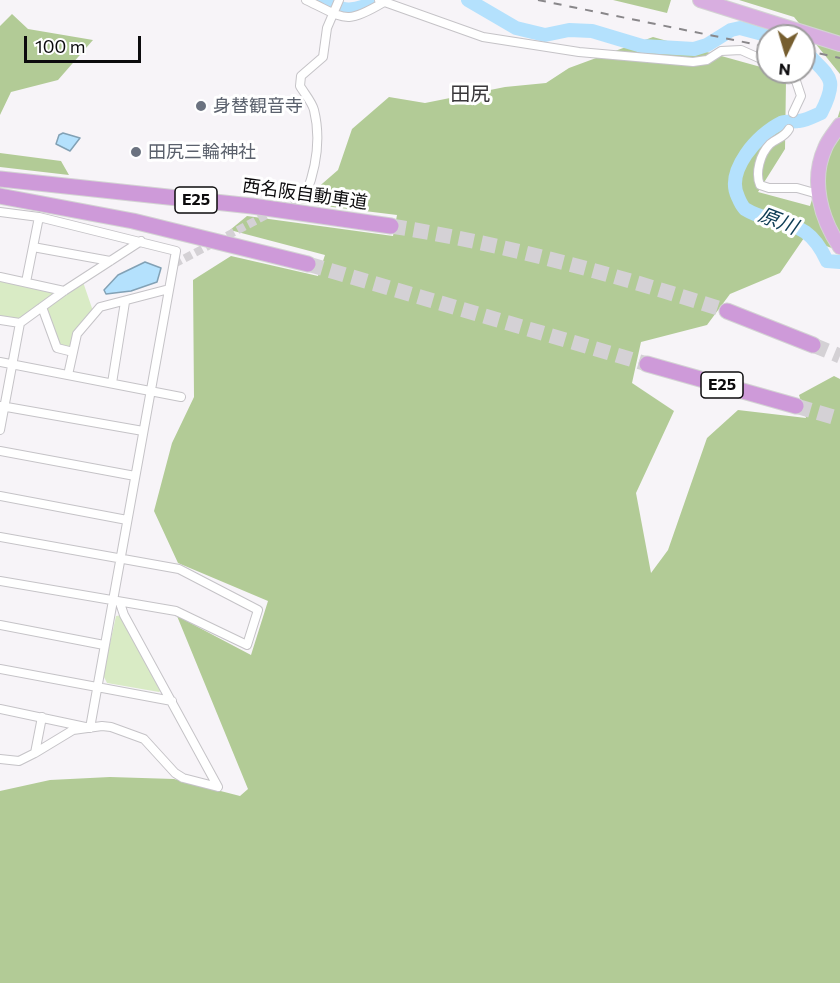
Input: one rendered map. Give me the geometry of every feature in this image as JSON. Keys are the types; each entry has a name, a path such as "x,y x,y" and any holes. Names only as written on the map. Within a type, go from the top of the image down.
{"highway":[{"path":"700,0 840,44"},
{"path":"840,125 824,149 818,177 818,194 829,230 840,247"},
{"name":"西名阪自動車道","path":"0,178 252,206 391,226"},
{"name":"E25","path":"0,196 133,221 308,264"},
{"path":"727,311 813,345"},
{"name":"E25","path":"647,364 796,406"}],"street":[{"path":"306,0 344,18 356,18 382,1 483,37 536,47 693,62 707,60 721,51 741,50 756,57"},
{"path":"306,194 313,175 317,151 314,108 300,86 301,76 323,57 327,28 339,0"},
{"path":"794,113 801,96 797,84"},
{"path":"789,129 785,136 770,144 763,157 758,168 760,186 797,188 818,194"},
{"path":"0,212 39,217 176,251 120,560 117,602 104,645 90,728"},
{"path":"26,282 39,217"},
{"path":"0,430 2,406 20,323 64,291 141,242"},
{"path":"33,247 110,261"},
{"path":"0,277 64,291"},
{"path":"68,375 77,334 100,307 169,289"},
{"path":"112,383 125,302"},
{"path":"42,307 57,348 73,352"},
{"path":"0,320 20,323"},
{"path":"0,362 181,397"},
{"path":"2,406 143,431"},
{"path":"0,451 135,476"},
{"path":"0,496 127,520"},
{"path":"0,537 179,569 258,610 247,645 176,611 0,582"},
{"path":"0,759 19,761 73,730 111,727 144,738 175,773 183,778 218,787 117,602"},
{"path":"0,625 104,645"},
{"path":"0,669 172,701"},
{"path":"0,709 90,728"},
{"path":"35,753 42,717"}],"green space":[{"path":"613,0 671,0 667,13"},
{"path":"739,0 840,0 840,74 816,44 816,24 800,24 794,17"},
{"path":"12,14 28,29 93,40 58,80 11,92 0,115 0,26"},
{"path":"653,37 756,66 756,84 786,84 785,149 758,192 810,206 840,110 840,251 804,238 780,273 730,294 707,325 641,342 632,383 674,411 636,493 651,573 668,550 707,438 738,410 806,418 799,395 834,376 840,379 840,983 0,983 0,791 50,780 110,777 174,779 240,796 248,789 177,616 251,655 268,601 178,563 154,511 172,443 194,397 193,280 231,256 318,276 325,255 230,230 247,216 393,236 397,215 300,203 338,170 352,129 389,97 425,103 505,87 546,83 569,68"},
{"path":"0,153 61,161 69,175 0,167"},
{"path":"0,280 58,292 20,320 0,317"},
{"path":"83,282 93,311 73,333 72,348 58,346 45,308"},
{"path":"122,615 163,689 159,692 107,683 103,675 116,616"}],"water":[{"path":"63,133 80,138 70,151 56,144 59,135"},
{"path":"145,262 161,268 157,282 131,291 106,294 104,290 118,275"}],"waterway":[{"name":"原川","path":"317,0 341,9 354,9 378,0"},
{"name":"原川","path":"468,0 516,28 545,35 569,30 592,31 642,46 694,49 707,45 731,30 740,28 756,32"},
{"name":"原川","path":"816,63 829,78 830,84 827,101 821,113 810,118 781,123 772,128 746,154 736,176 735,187 745,209 798,228 811,237 827,261 840,262"}],"tunnel":[{"path":"174,264 306,194"},
{"path":"391,226 518,251 644,285 727,311"},
{"path":"308,264 647,364"},
{"path":"813,345 840,356"},
{"path":"796,406 840,419"}],"railway":[{"path":"538,0 756,45"},
{"path":"816,53 840,58"}],"place":[{"name":"身替観音寺","path":"201,106"},
{"name":"田尻三輪神社","path":"136,152"}],"district":[{"name":"田尻","path":"470,94"}]}
